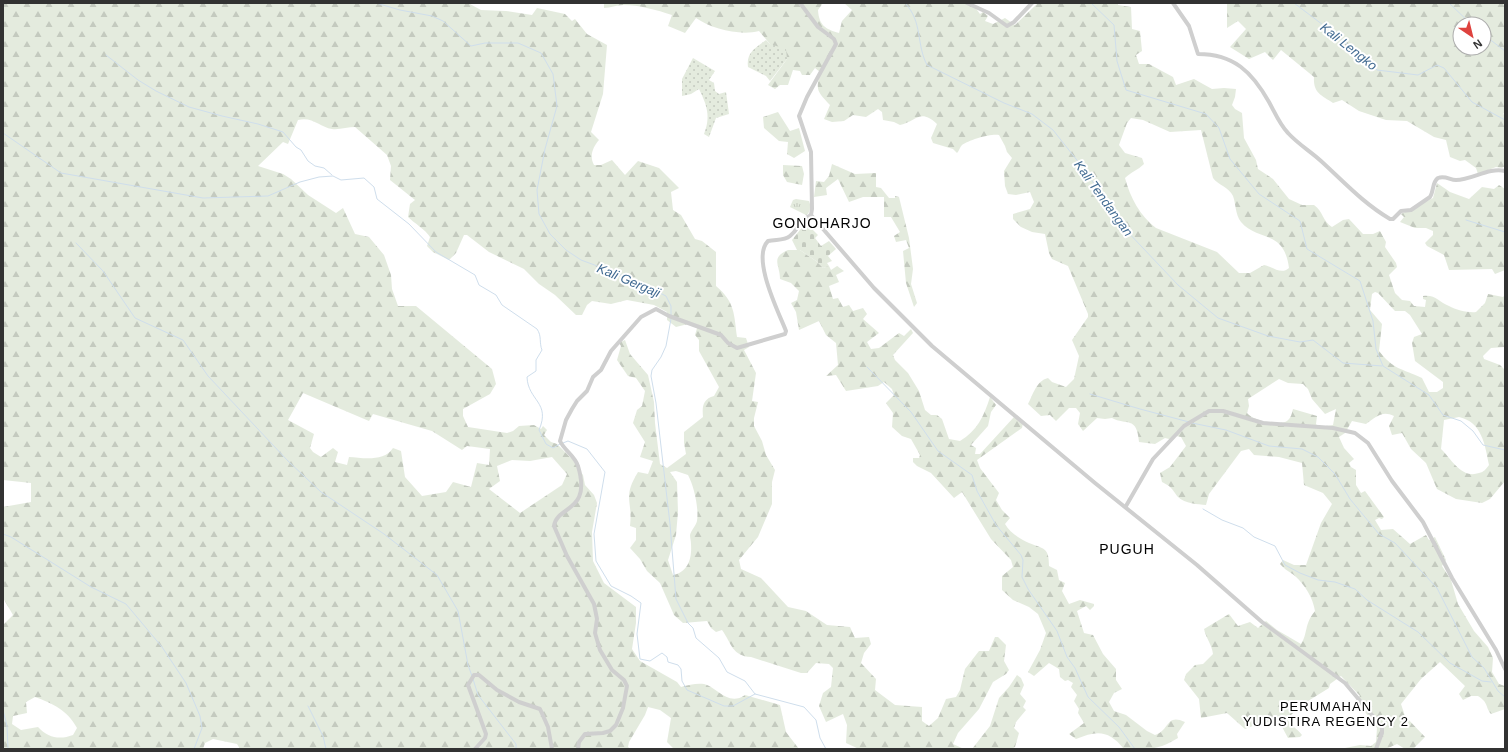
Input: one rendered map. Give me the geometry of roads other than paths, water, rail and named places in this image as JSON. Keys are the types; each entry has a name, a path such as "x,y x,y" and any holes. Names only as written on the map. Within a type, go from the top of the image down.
{"street":[{"path":"800,3 812,21 834,39 836,44 807,97 799,116 801,125 808,139 811,152 811,215"},
{"path":"967,3 989,13 1007,26 1017,19 1032,3"},
{"path":"1173,3 1189,26 1198,54 1218,56 1234,61 1240,65 1264,94 1290,135 1321,161 1359,198 1390,219 1393,219 1401,212 1410,210 1430,198 1435,181 1439,178 1445,177 1456,180 1496,170 1505,171"},
{"path":"578,749 579,742 585,734 610,731 616,725 624,708 627,686 624,680 612,670 600,650 595,633 597,619 594,604 567,556 555,530 555,522 577,502 581,494 578,466 561,444 566,420 577,401 587,391 593,377 601,370 605,358 641,317 650,311 656,309 671,317 721,335 731,346 737,348 785,334 786,331 764,276 764,249 768,241 785,239 791,236 801,220 811,215"},
{"path":"811,215 874,288 914,330 1095,483 1126,506 1207,573 1262,622 1345,683 1382,727 1382,733 1376,749"},
{"path":"1126,506 1153,459 1187,423 1209,411 1216,410 1263,423 1341,429 1363,438 1378,458 1392,481 1423,522 1452,578 1496,650 1505,669"},
{"path":"475,749 485,738 486,734 477,707 469,690 470,679 474,675 482,676 497,690 518,702 540,709 548,728 552,749"}],"waterway":[{"name":"Kali Gergaji","path":"376,3 400,10 432,16 443,21 471,46 485,43 518,43 541,53 553,74 557,106 545,149 537,190 539,214 550,234 566,250 581,260 627,277 666,296 671,306 671,316"},
{"name":"Kali Tendangan","path":"905,3 911,10 917,25 921,49 927,65 1004,103 1032,114 1053,130 1084,169 1124,228 1178,285 1218,318 1268,336 1300,342 1313,340 1343,363 1382,366"},
{"path":"1091,3 1114,25 1117,61 1126,90 1206,114 1219,128 1230,159 1259,194 1300,221 1307,249 1360,281 1373,321 1376,349 1383,366 1429,395 1443,415 1461,421 1473,431 1483,445 1505,450"},
{"name":"Kali Lengko","path":"1294,3 1339,37 1377,70 1418,75 1437,65 1444,68 1472,102 1505,120"},
{"path":"1449,3 1463,16"},
{"path":"1492,41 1505,51"},
{"path":"106,55 138,80 156,91 189,107 258,124 283,132 296,147 301,150 308,161 315,166 324,168 332,175"},
{"path":"3,133 61,173 203,198 268,196 300,182 319,177 333,176 341,180 364,178 374,187 377,199 409,224 436,252 475,275 479,285 496,295 502,305 537,329 542,350 536,360 536,371 527,377 528,385 541,407 542,421 539,430 546,444 553,448 560,444"},
{"path":"1466,220 1505,232"},
{"path":"76,243 103,271 135,318 183,340 208,376 288,461 321,492 384,534 437,575 458,611 468,665 472,676"},
{"name":"Kali Gergaji","path":"671,319 666,346 661,357 652,370 651,376 656,403 670,524 676,599 688,623 693,628 696,638 719,658 727,672 745,681 755,694 804,707 816,720 820,738 826,749 832,749"},
{"path":"867,367 911,412 938,451 972,475 977,491 996,525 1021,555 1023,560 1022,577 1028,589 1057,631 1067,657 1075,668 1088,697 1119,727 1135,749"},
{"path":"1090,394 1189,422"},
{"path":"1192,423 1226,430 1269,446 1302,449 1318,457 1335,474 1350,499 1379,534 1395,543 1437,588 1472,657 1484,668 1498,691 1505,697"},
{"path":"563,443 568,441 587,449 605,472 594,534 596,561 611,586 641,603 637,634 640,659 650,661 662,653 667,657 668,662 678,665 681,669 682,681 687,690 724,706 733,706 755,694"},
{"path":"1203,509 1222,520 1243,528 1254,537 1275,546 1285,565 1300,573 1318,580 1335,582 1355,589 1367,600 1418,632 1450,663 1482,681 1491,682"},
{"path":"3,534 11,537 91,587 126,604 162,647 186,683 200,716 202,728 194,749"},
{"path":"473,679 478,695 516,744 516,749"},
{"path":"308,706 323,736 326,749"},
{"path":"3,710 7,726 8,749"}],"district":[{"name":"GONOHARJO","path":"822,223"},
{"name":"PUGUH","path":"1127,549"},
{"name":"PERUMAHAN YUDISTIRA REGENCY 2","path":"1326,714"}]}
